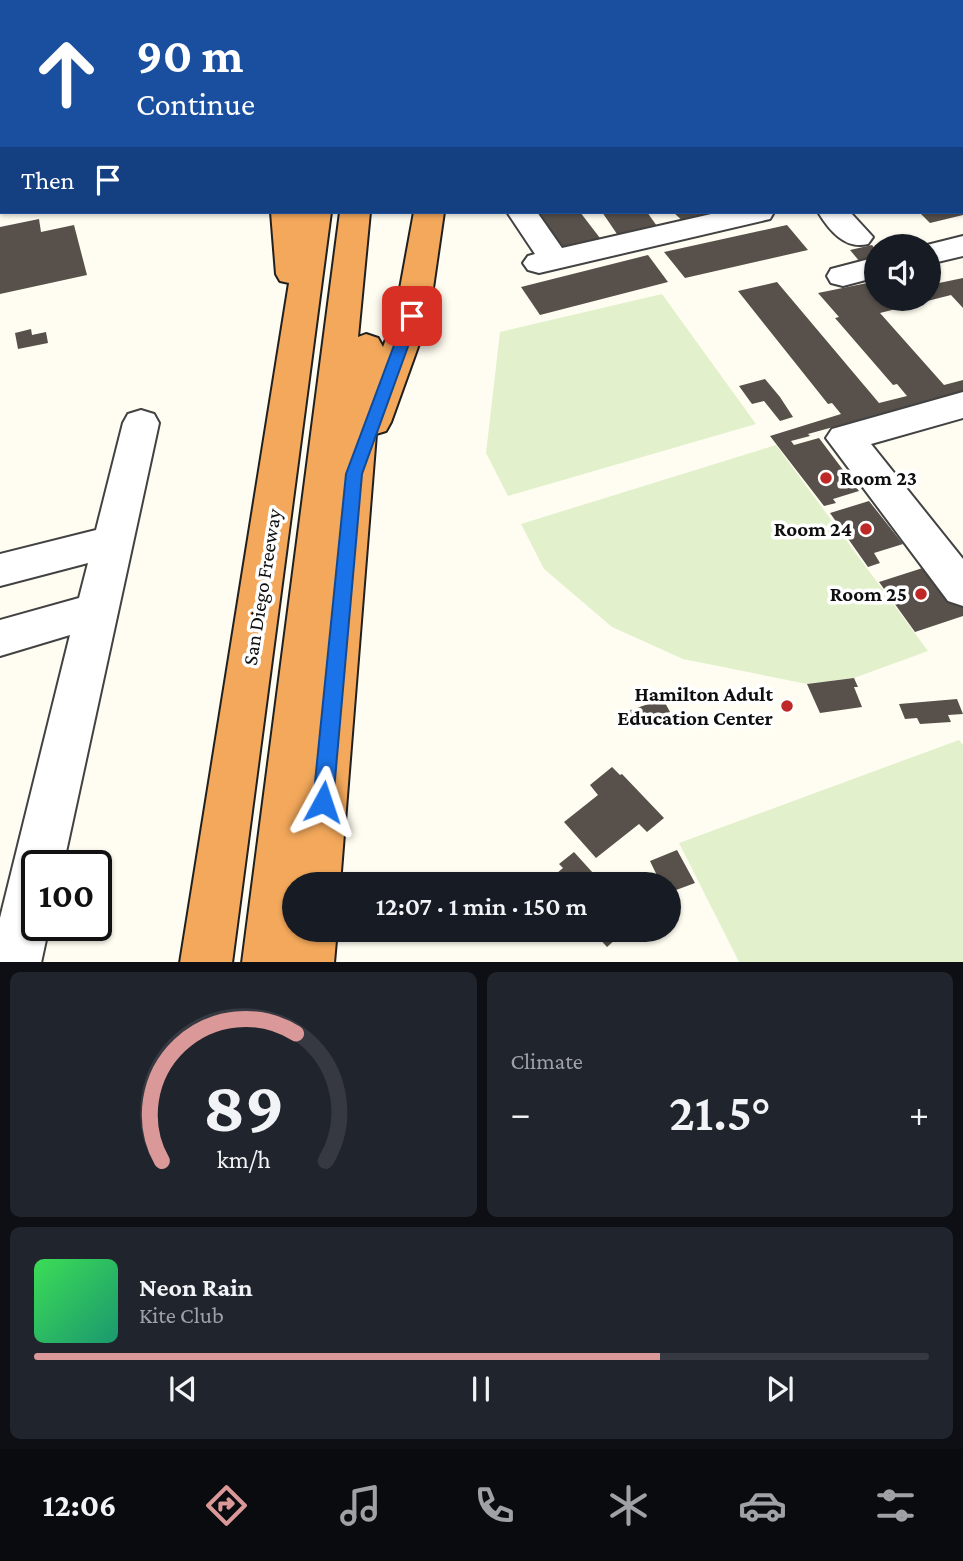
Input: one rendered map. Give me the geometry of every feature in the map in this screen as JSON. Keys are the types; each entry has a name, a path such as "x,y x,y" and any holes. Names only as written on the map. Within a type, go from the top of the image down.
{"highway":[{"path":"286,214 299,343"},
{"name":"San Diego Freeway","path":"206,962 299,343 316,214"},
{"path":"268,962 355,214"},
{"path":"316,872 379,214"},
{"path":"354,474 412,316 429,214"},
{"path":"308,962 310,942"}],"street":[{"path":"523,214 547,261 748,214"},
{"path":"835,214 857,237"},
{"path":"941,251 963,246"},
{"path":"843,276 864,270"},
{"path":"963,405 845,438 963,589"},
{"path":"41,850 141,423"},
{"path":"0,570 113,541"},
{"path":"0,638 97,610"},
{"path":"15,962 21,936"}],"green space":[{"path":"662,294 756,424 508,496 486,453 500,332"},
{"path":"776,445 928,651 854,678 807,684 683,659 612,627 544,569 521,524"},
{"path":"959,740 963,745 963,962 739,962 679,843"}],"building":[{"path":"536,214 582,214 603,242 564,252"},
{"path":"603,214 648,214 659,229 619,237"},
{"path":"675,214 723,214 686,224"},
{"path":"921,214 963,214 963,215 930,223"},
{"path":"39,219 41,232 74,225 87,275 0,294 0,227"},
{"path":"787,225 808,250 685,278 664,252"},
{"path":"864,247 864,261 860,262 850,250"},
{"path":"648,255 668,282 540,315 521,287"},
{"path":"963,278 963,308 951,295 941,298 941,283"},
{"path":"777,282 879,403 907,396 897,384 893,385 835,318 839,317 818,293 864,284 864,311 888,311 880,313 944,385 963,380 963,391 791,441 794,445 819,438 859,491 833,499 836,503 824,506 770,436 841,414 832,403 828,404 738,291"},
{"path":"31,329 32,335 46,332 48,343 18,349 15,333"},
{"path":"765,379 793,417 780,421 764,401 752,404 739,386"},
{"name":"Room 24","path":"869,501 903,544 874,553 880,563 868,567 830,513"},
{"name":"Room 25","path":"932,565 963,605 963,616 915,632 879,582"},
{"path":"854,678 858,687 854,687 862,707 820,713 807,684"},
{"path":"663,699 670,712 628,726 622,713"},
{"path":"957,699 963,714 948,715 951,722 920,724 917,718 905,719 899,704"},
{"path":"612,767 664,818 647,832 639,824 596,858 564,822 598,795 590,785"},
{"path":"677,850 695,883 681,888 681,872 655,872 650,861"},
{"path":"574,852 592,872 558,872 563,868 559,864"}],"place":[{"name":"Room 23","path":"826,478"},
{"name":"Room 24","path":"866,529"},
{"name":"Room 25","path":"921,594"},
{"name":"Hamilton Adult Education Center","path":"787,706"}],"route":[{"path":"323,802 354,474 412,316"}]}
